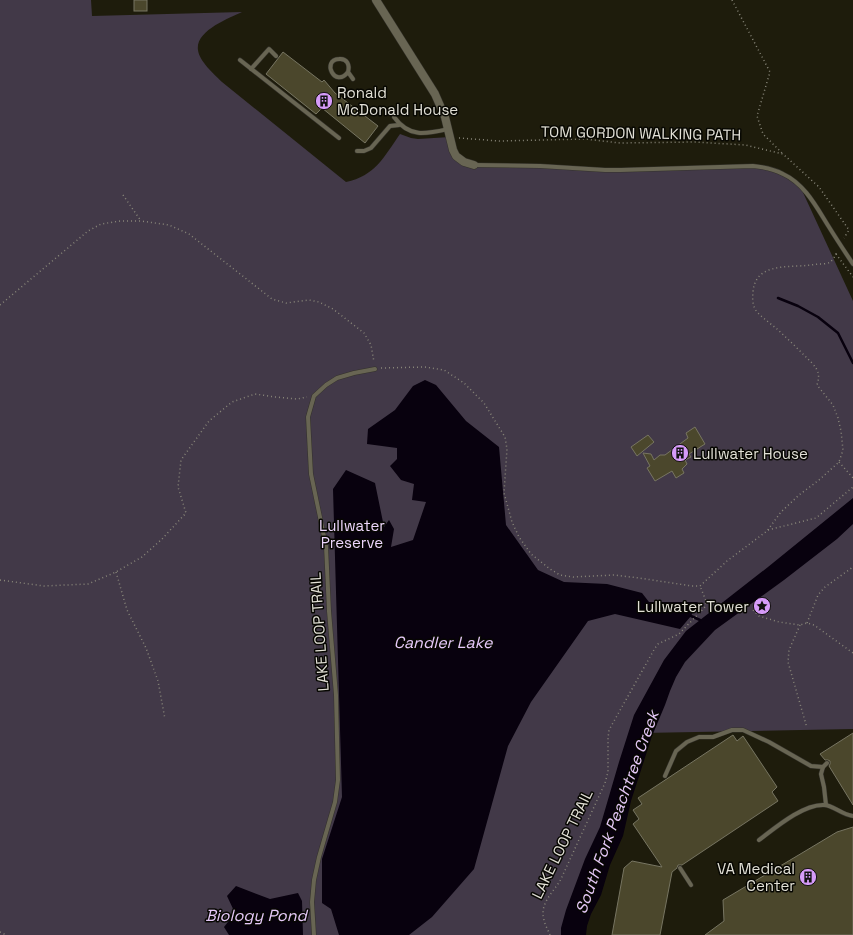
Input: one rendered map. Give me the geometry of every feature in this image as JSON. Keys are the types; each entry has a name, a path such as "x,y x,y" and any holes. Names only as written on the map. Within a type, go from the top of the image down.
{"street":[{"path":"376,0 435,94 443,111 453,150 456,156 464,162 474,165"}],"lane":[{"path":"251,68 269,49 276,56"},
{"path":"348,72 343,77 335,76 331,70 332,62 337,59 343,59 346,61 349,66 348,72 353,79"},
{"path":"240,60 339,138"},
{"path":"394,118 400,125 409,131 418,133 449,133"},
{"path":"357,151 364,151 371,148 390,126 400,125"},
{"path":"474,165 540,166 613,170 754,166 769,169 784,174 800,186 853,264"},
{"path":"314,396 326,385 337,378 375,369"},
{"name":"LAKE LOOP TRAIL","path":"314,396 308,417 311,474 326,546 329,611 336,695 338,780 335,802 314,880 312,902 314,935"},
{"path":"665,776 676,751 687,742 699,737 713,737 732,730 743,730 769,742 811,766 823,767"},
{"path":"826,763 821,774 826,805"},
{"path":"759,840 777,826 808,807 826,805 848,816 853,816"},
{"path":"680,868 691,885"}],"path":[{"path":"732,0 770,72 757,116 763,134 783,154"},
{"name":"TOM GORDON WALKING PATH","path":"449,133 499,141 585,140 620,143 696,142 745,145 783,154 819,187 849,230 840,245"},
{"path":"123,195 141,221"},
{"path":"0,305 88,231 101,224 120,221 141,221 169,225 189,234 272,300 286,303 309,300 319,302 333,309 364,333 371,345 375,369 425,367 444,370 464,383 484,403 505,437 507,449 504,493 518,537 531,554 550,569 560,575 573,577 614,575 700,586 727,561 767,531 781,512 839,462 843,450 838,418 833,405 817,385 819,374 817,369 795,346 757,312 752,298 758,276 772,268 827,263 832,260 840,245"},
{"path":"836,254 853,277"},
{"path":"0,580 44,586 88,584 116,572 142,557 162,539 186,513 178,487 181,460 209,421 232,402 255,394 297,399 314,396"},
{"path":"839,462 853,478"},
{"path":"767,531 816,518 853,487"},
{"path":"807,623 818,595 825,587 853,567"},
{"path":"116,572 127,610 146,648 158,681 165,719"},
{"name":"LAKE LOOP TRAIL","path":"550,935 544,919 543,910 545,902 561,879 605,783 608,772 608,738 610,730 658,644 679,634 705,607 706,601 700,586"},
{"path":"753,610 759,616 779,622 800,625 807,623 814,625 853,653"},
{"path":"800,625 789,650 788,662 807,728"},
{"path":"0,932 6,935"}],"green space":[{"name":"Lullwater Preserve","path":"0,0 91,0 92,16 242,12 207,31 198,43 198,50 201,59 222,82 346,182 356,179 372,170 384,158 400,134 418,139 450,137 453,150 474,165 605,170 753,166 774,170 800,186 853,301 853,729 642,733 575,935 0,935"}],"water":[{"name":"Candler Lake","path":"425,380 436,385 466,421 499,447 506,525 538,570 564,582 607,584 642,593 649,602 698,602 691,616 680,629 615,614 588,621 531,702 508,746 474,869 432,917 409,935 339,935 331,909 322,903 322,859 342,797 333,489 346,470 375,483 384,527 389,520 394,529 391,547 413,540 426,502 412,500 414,484 401,480 390,466 397,459 397,448 367,444 368,429 395,410 413,386"},
{"name":"South Fork Peachtree Creek","path":"853,498 853,524 837,539 784,580 715,630 685,662 676,677 652,736 631,801 623,836 610,865 601,895 591,914 586,935 561,935 561,928 566,910 585,859 600,827 634,715 664,660 686,631"},
{"name":"Biology Pond","path":"236,886 270,899 298,893 302,901 303,935 229,935 224,927 235,913 227,896"}],"building":[{"path":"134,0 147,0 147,11 134,11"},
{"name":"Ronald McDonald House","path":"283,52 322,82 324,80 335,93 378,126 365,143 322,108 316,114 266,74"},
{"name":"Lullwater House","path":"695,427 705,444 689,454 691,457 685,460 687,464 682,469 684,473 676,478 672,471 655,481 647,468 650,466 643,453 651,454 654,460 660,455 665,455 688,438 686,433"},
{"path":"648,435 654,442 637,456 631,447"},
{"path":"853,733 853,805 829,766 830,761 825,760 820,754"},
{"path":"733,735 737,741 743,736 777,787 772,792 778,801 682,865 678,865 672,872 660,935 612,935 624,868 632,861 662,867 633,824 639,819 633,810 642,804 638,798"},
{"name":"VA Medical Center","path":"853,827 853,935 705,935 724,921 723,900 837,832"}],"waterway":[{"path":"778,298 798,306 818,317 838,333 853,363"},
{"path":"691,616 700,620"}],"place":[{"name":"Ronald McDonald House","path":"324,101"},
{"name":"Lullwater House","path":"680,453"},
{"name":"Lullwater Tower","path":"762,606"},
{"name":"VA Medical Center","path":"808,877"}]}
